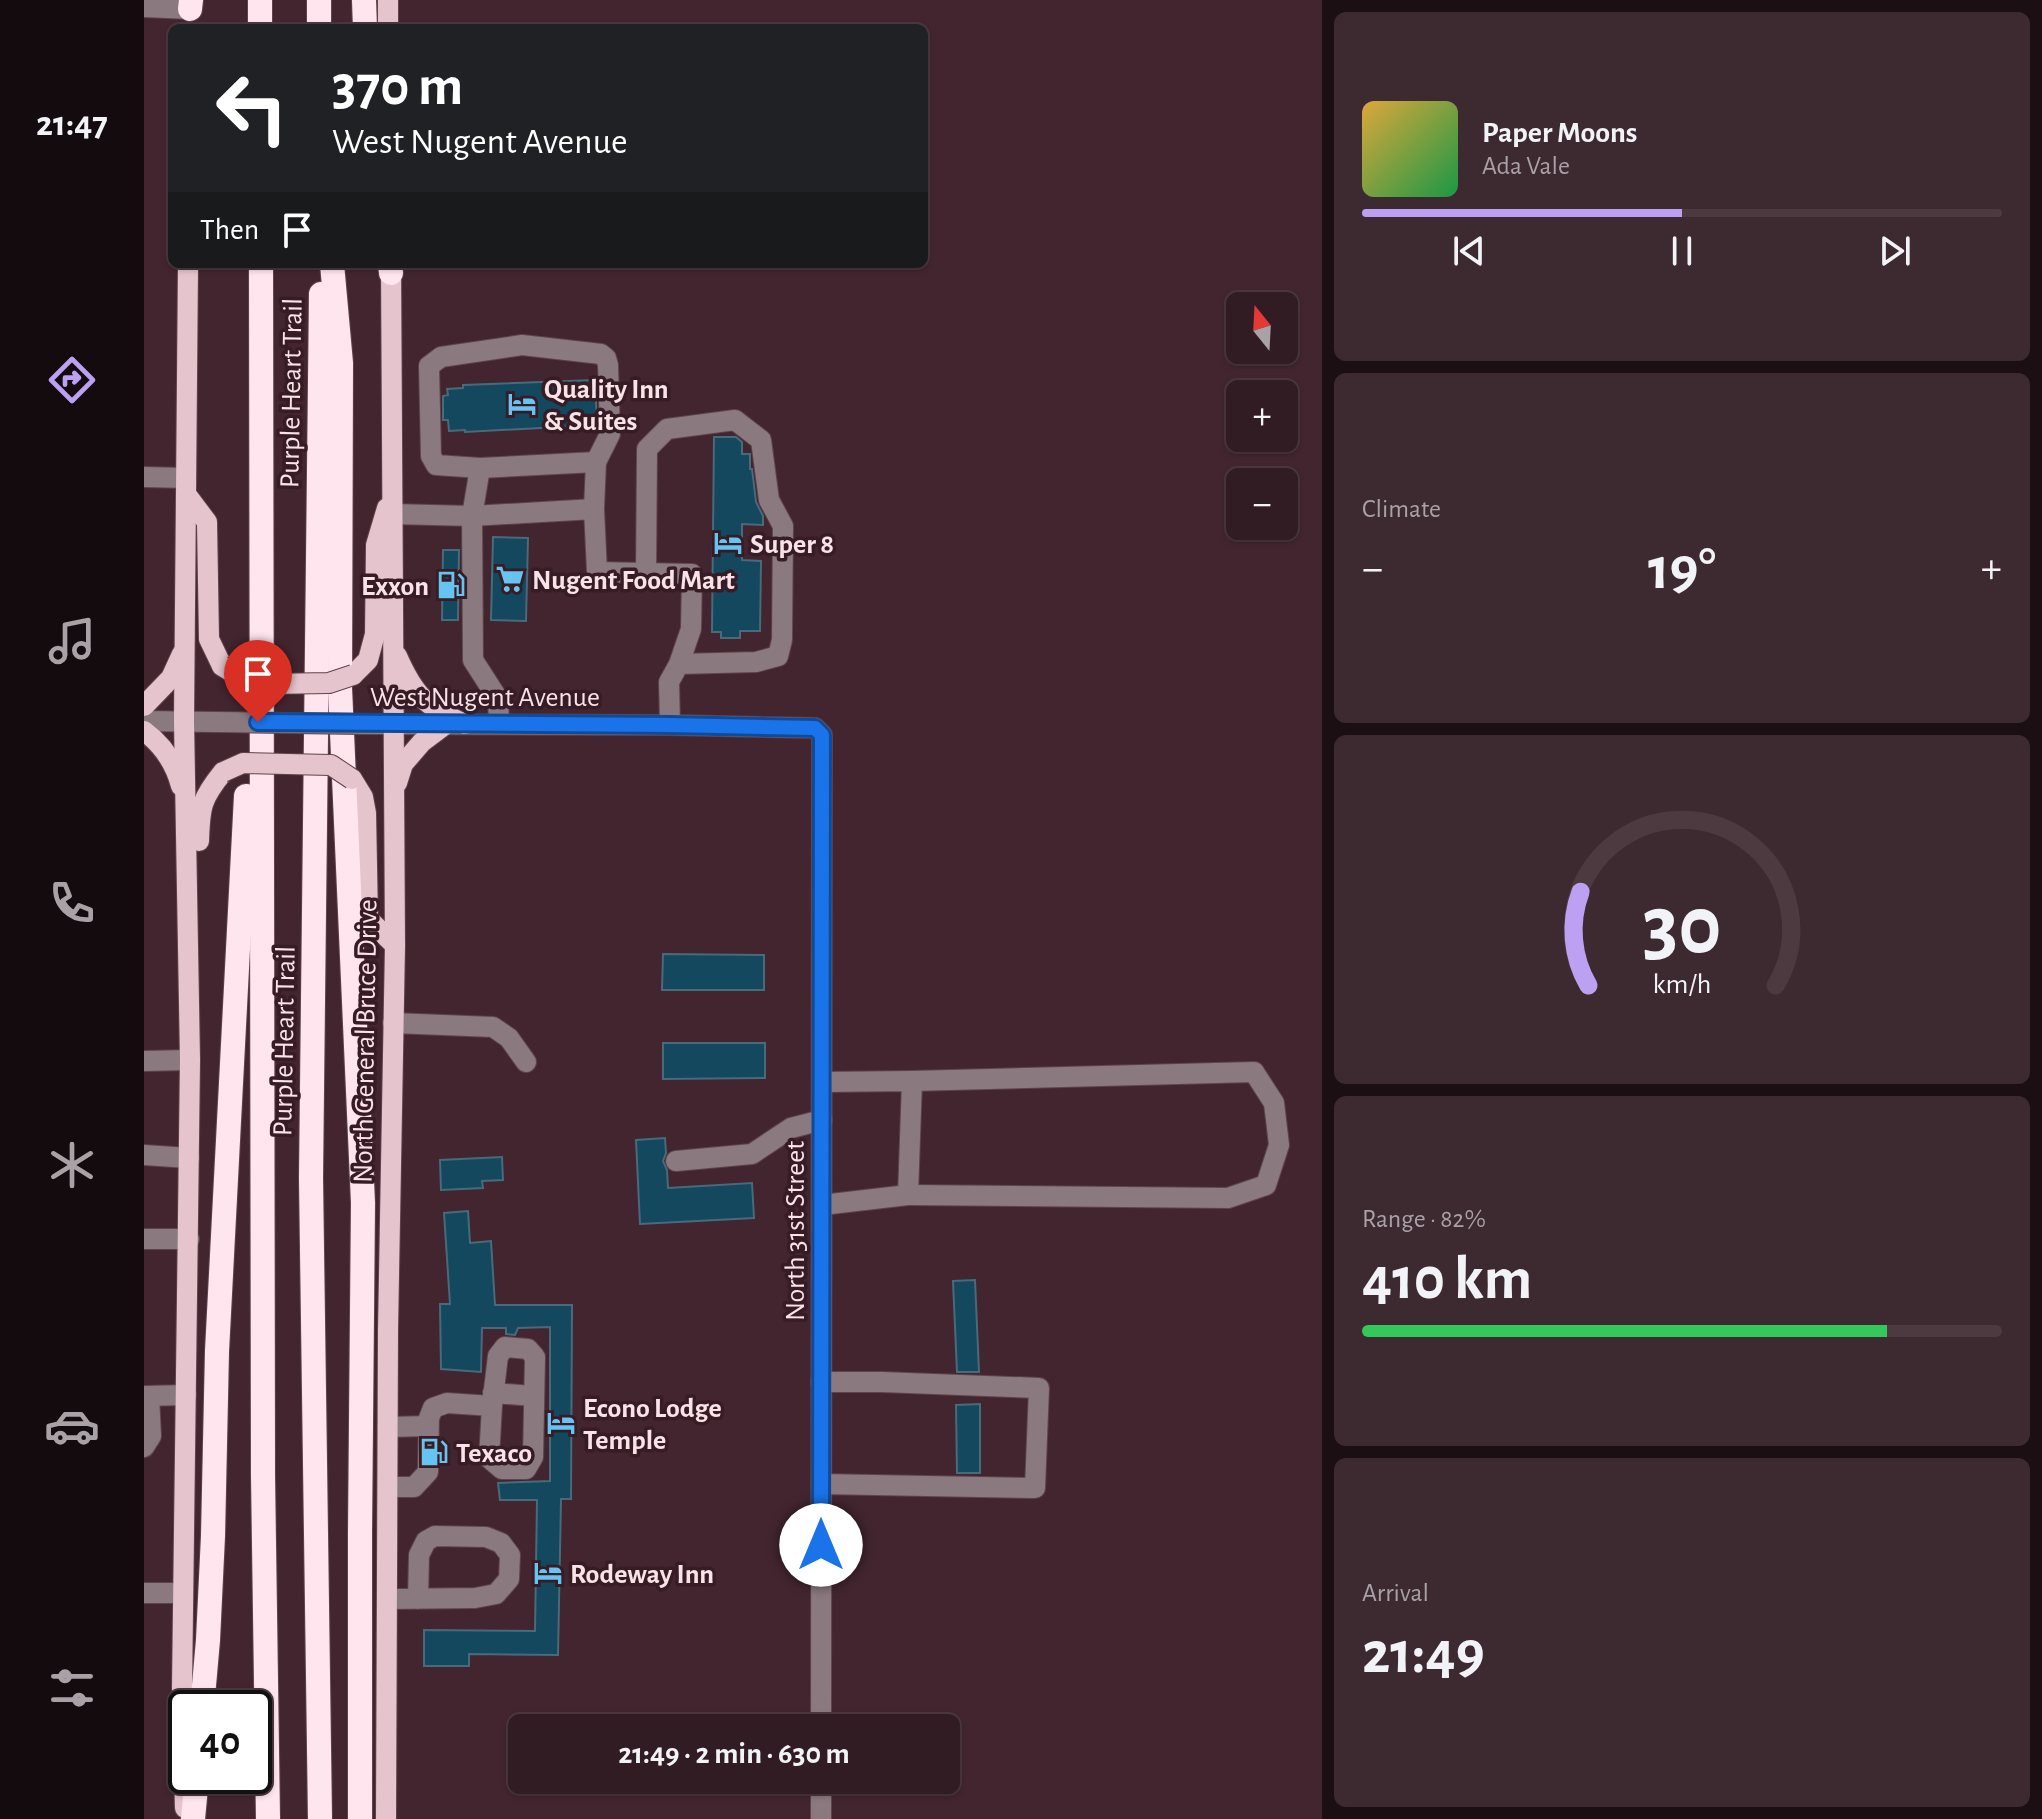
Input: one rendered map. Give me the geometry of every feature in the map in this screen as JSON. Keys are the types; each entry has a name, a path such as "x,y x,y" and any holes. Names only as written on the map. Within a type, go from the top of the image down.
{"highway":[{"path":"260,0 260,24"},
{"path":"319,0 319,24"},
{"path":"364,0 365,24"},
{"name":"Purple Heart Trail","path":"261,268 263,1475 268,1819"},
{"name":"Purple Heart Trail","path":"320,1819 311,1178 321,268"},
{"path":"332,268 341,363 340,688 363,1203 360,1819"},
{"path":"203,1690 213,1551 217,1351 261,526"},
{"path":"193,1819 195,1794"}],"main road":[{"path":"388,0 388,24"},
{"path":"185,1819 182,1689 190,1060 184,721 188,268"},
{"name":"North General Bruce Drive","path":"386,1819 395,945 391,268"},
{"path":"186,486 207,522 209,639 222,666 240,677 269,684 329,683 353,675 368,660 375,634 376,545 393,490"},
{"path":"144,706 171,678 185,646"},
{"path":"393,648 405,675 420,696 456,724 422,742 403,764 394,795"},
{"path":"144,731 158,741 177,770 186,803"},
{"path":"188,903 199,887 199,817 206,792 223,772 243,763 331,765 352,779 363,797 368,919 395,945"}],"street":[{"path":"144,7 190,9"},
{"path":"596,462 480,468 436,465 431,456 429,366 441,357 522,345 601,354 606,358 610,434 596,462 594,509 597,572 692,574 691,629 669,682 670,725"},
{"path":"646,574 647,449 667,429 735,420 761,440 769,500 783,526 782,640 778,656 756,662 679,664"},
{"path":"480,468 472,516 473,660 498,699 499,724"},
{"path":"144,477 186,486"},
{"path":"393,514 472,516 594,509"},
{"name":"West Nugent Avenue","path":"144,721 670,725 815,728 822,735"},
{"name":"North 31st Street","path":"821,1714 822,735"},
{"path":"393,1023 493,1027 509,1038 526,1062"},
{"path":"144,1061 190,1060"},
{"path":"822,1082 1254,1072 1274,1103 1279,1145 1266,1185 1228,1198 908,1195 822,1205"},
{"path":"908,1195 912,1081"},
{"path":"676,1161 752,1154 791,1128 822,1120"},
{"path":"144,1155 189,1158"},
{"path":"144,1239 189,1239"},
{"path":"505,1347 528,1349 535,1357 534,1396 533,1457 526,1469 502,1469 489,1458 498,1356 505,1347"},
{"path":"821,1382 1039,1388 1035,1488 821,1484"},
{"path":"144,1447 151,1436 146,1396 186,1395"},
{"path":"388,1487 414,1487 428,1472 428,1426 433,1408 447,1403 534,1396"},
{"path":"388,1427 428,1426"},
{"path":"387,1599 418,1599 475,1598 496,1594 509,1579 510,1555 501,1543 486,1537 435,1536 426,1541 419,1555 418,1599"},
{"path":"144,1593 183,1593"},
{"path":"821,1794 821,1819"}],"building":[{"name":"Quality Inn & Suites","path":"595,380 597,425 465,432 449,431 448,420 443,420 443,396 448,395 447,389 463,388 463,385"},
{"name":"Super 8","path":"714,437 736,437 742,442 742,454 750,454 756,502 763,516 763,525 742,524 742,560 761,561 760,631 740,631 740,638 721,638 721,632 712,632"},
{"name":"Nugent Food Mart","path":"493,537 528,538 526,621 491,620"},
{"name":"Exxon","path":"443,550 459,550 458,620 442,620"},
{"path":"663,954 764,955 764,990 662,990"},
{"path":"663,1043 765,1043 765,1078 663,1079"},
{"path":"665,1138 663,1161 668,1188 752,1183 754,1218 640,1224 636,1140"},
{"path":"502,1157 503,1180 482,1181 483,1188 441,1190 440,1160"},
{"path":"468,1211 470,1243 491,1241 495,1305 572,1305 571,1499 561,1499 558,1655 469,1654 469,1666 424,1666 424,1630 535,1631 537,1500 500,1500 498,1483 550,1481 550,1327 518,1328 515,1335 506,1334 506,1328 482,1328 481,1372 441,1369 440,1304 450,1304 444,1213"},
{"path":"975,1280 979,1372 957,1372 953,1281"},
{"path":"980,1404 980,1473 957,1473 956,1405"}],"place":[{"name":"Quality Inn & Suites","path":"522,404"},
{"name":"Super 8","path":"728,543"},
{"name":"Nugent Food Mart","path":"510,579"},
{"name":"Exxon","path":"451,585"},
{"name":"Econo Lodge Temple","path":"561,1423"},
{"name":"Texaco","path":"434,1452"},
{"name":"Rodeway Inn","path":"548,1573"}],"route":[{"path":"258,722 815,728 822,735 821,1545"}]}
